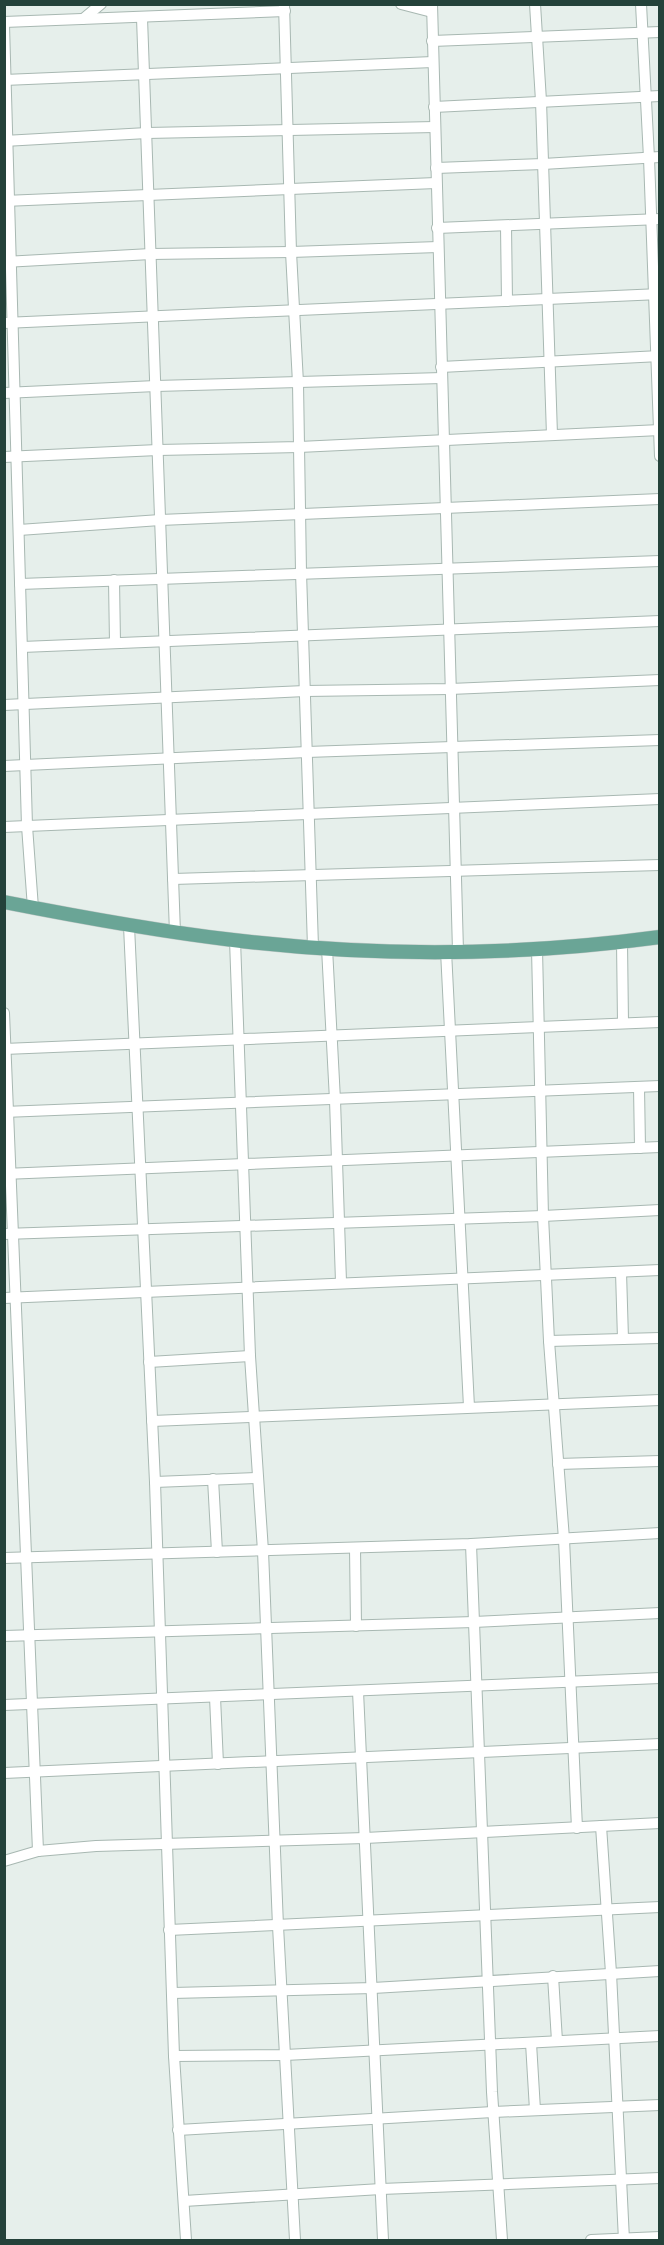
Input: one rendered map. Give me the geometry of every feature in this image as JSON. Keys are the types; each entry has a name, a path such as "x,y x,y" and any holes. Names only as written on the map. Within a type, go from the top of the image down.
{"main road":[{"path":"4,902 175,933 320,948 452,951 537,949 660,937"}],"street":[{"path":"82,20 101,4"},
{"path":"401,4 432,8 454,808 455,872 449,1030 469,1407"},
{"path":"535,4 541,101 552,435"},
{"path":"641,4 645,96 654,157 660,456"},
{"path":"33,908 27,826 17,457 10,393 4,23 142,18 285,8 312,875 332,1035 341,1282"},
{"path":"142,18 175,933"},
{"path":"432,41 660,32"},
{"path":"5,80 433,62"},
{"path":"434,107 660,96"},
{"path":"6,141 147,133 435,127"},
{"path":"436,168 654,157"},
{"path":"7,201 149,194 289,191 436,183"},
{"path":"437,228 655,220"},
{"path":"506,226 507,301"},
{"path":"8,262 151,254 438,247"},
{"path":"9,322 657,294"},
{"path":"10,393 298,382 658,356"},
{"path":"4,457 299,447 659,430"},
{"path":"19,530 160,520 660,498"},
{"path":"20,584 301,572 447,570 660,561"},
{"path":"114,580 115,643"},
{"path":"22,647 660,621"},
{"path":"4,705 305,691 450,689 660,680"},
{"path":"4,766 307,752 660,740"},
{"path":"4,827 660,798"},
{"path":"173,879 660,865"},
{"path":"129,926 152,1421 174,2056 186,2241"},
{"path":"235,940 250,1356 263,1551 274,1841 294,2241"},
{"path":"622,942 623,1023"},
{"path":"537,949 543,1216 549,1341 564,1539 577,1828"},
{"path":"4,1013 9,1234 17,1298 38,1851"},
{"path":"5,1049 660,1022"},
{"path":"7,1112 660,1086"},
{"path":"639,1087 640,1148"},
{"path":"8,1174 660,1148"},
{"path":"9,1234 660,1210"},
{"path":"4,1298 660,1270"},
{"path":"621,1272 623,1340"},
{"path":"549,1341 660,1338"},
{"path":"149,1362 250,1356"},
{"path":"152,1421 660,1400"},
{"path":"558,1464 660,1461"},
{"path":"154,1482 257,1478"},
{"path":"213,1479 217,1552"},
{"path":"4,1558 471,1544 660,1533"},
{"path":"471,1544 493,2112 502,2241"},
{"path":"354,1548 356,1626"},
{"path":"4,1636 474,1622 660,1613"},
{"path":"4,1706 660,1678"},
{"path":"358,1691 383,2241"},
{"path":"215,1697 218,1764"},
{"path":"4,1773 660,1744"},
{"path":"4,1861 38,1851 96,1846 365,1838 660,1823"},
{"path":"602,1826 624,2240"},
{"path":"169,1930 487,1917 660,1907"},
{"path":"172,1993 373,1988 660,1971"},
{"path":"553,1976 557,2041"},
{"path":"174,2056 285,2055 660,2036"},
{"path":"531,2043 535,2110"},
{"path":"178,2130 660,2105"},
{"path":"184,2201 381,2189 660,2178"},
{"path":"591,2241 660,2237"}]}
